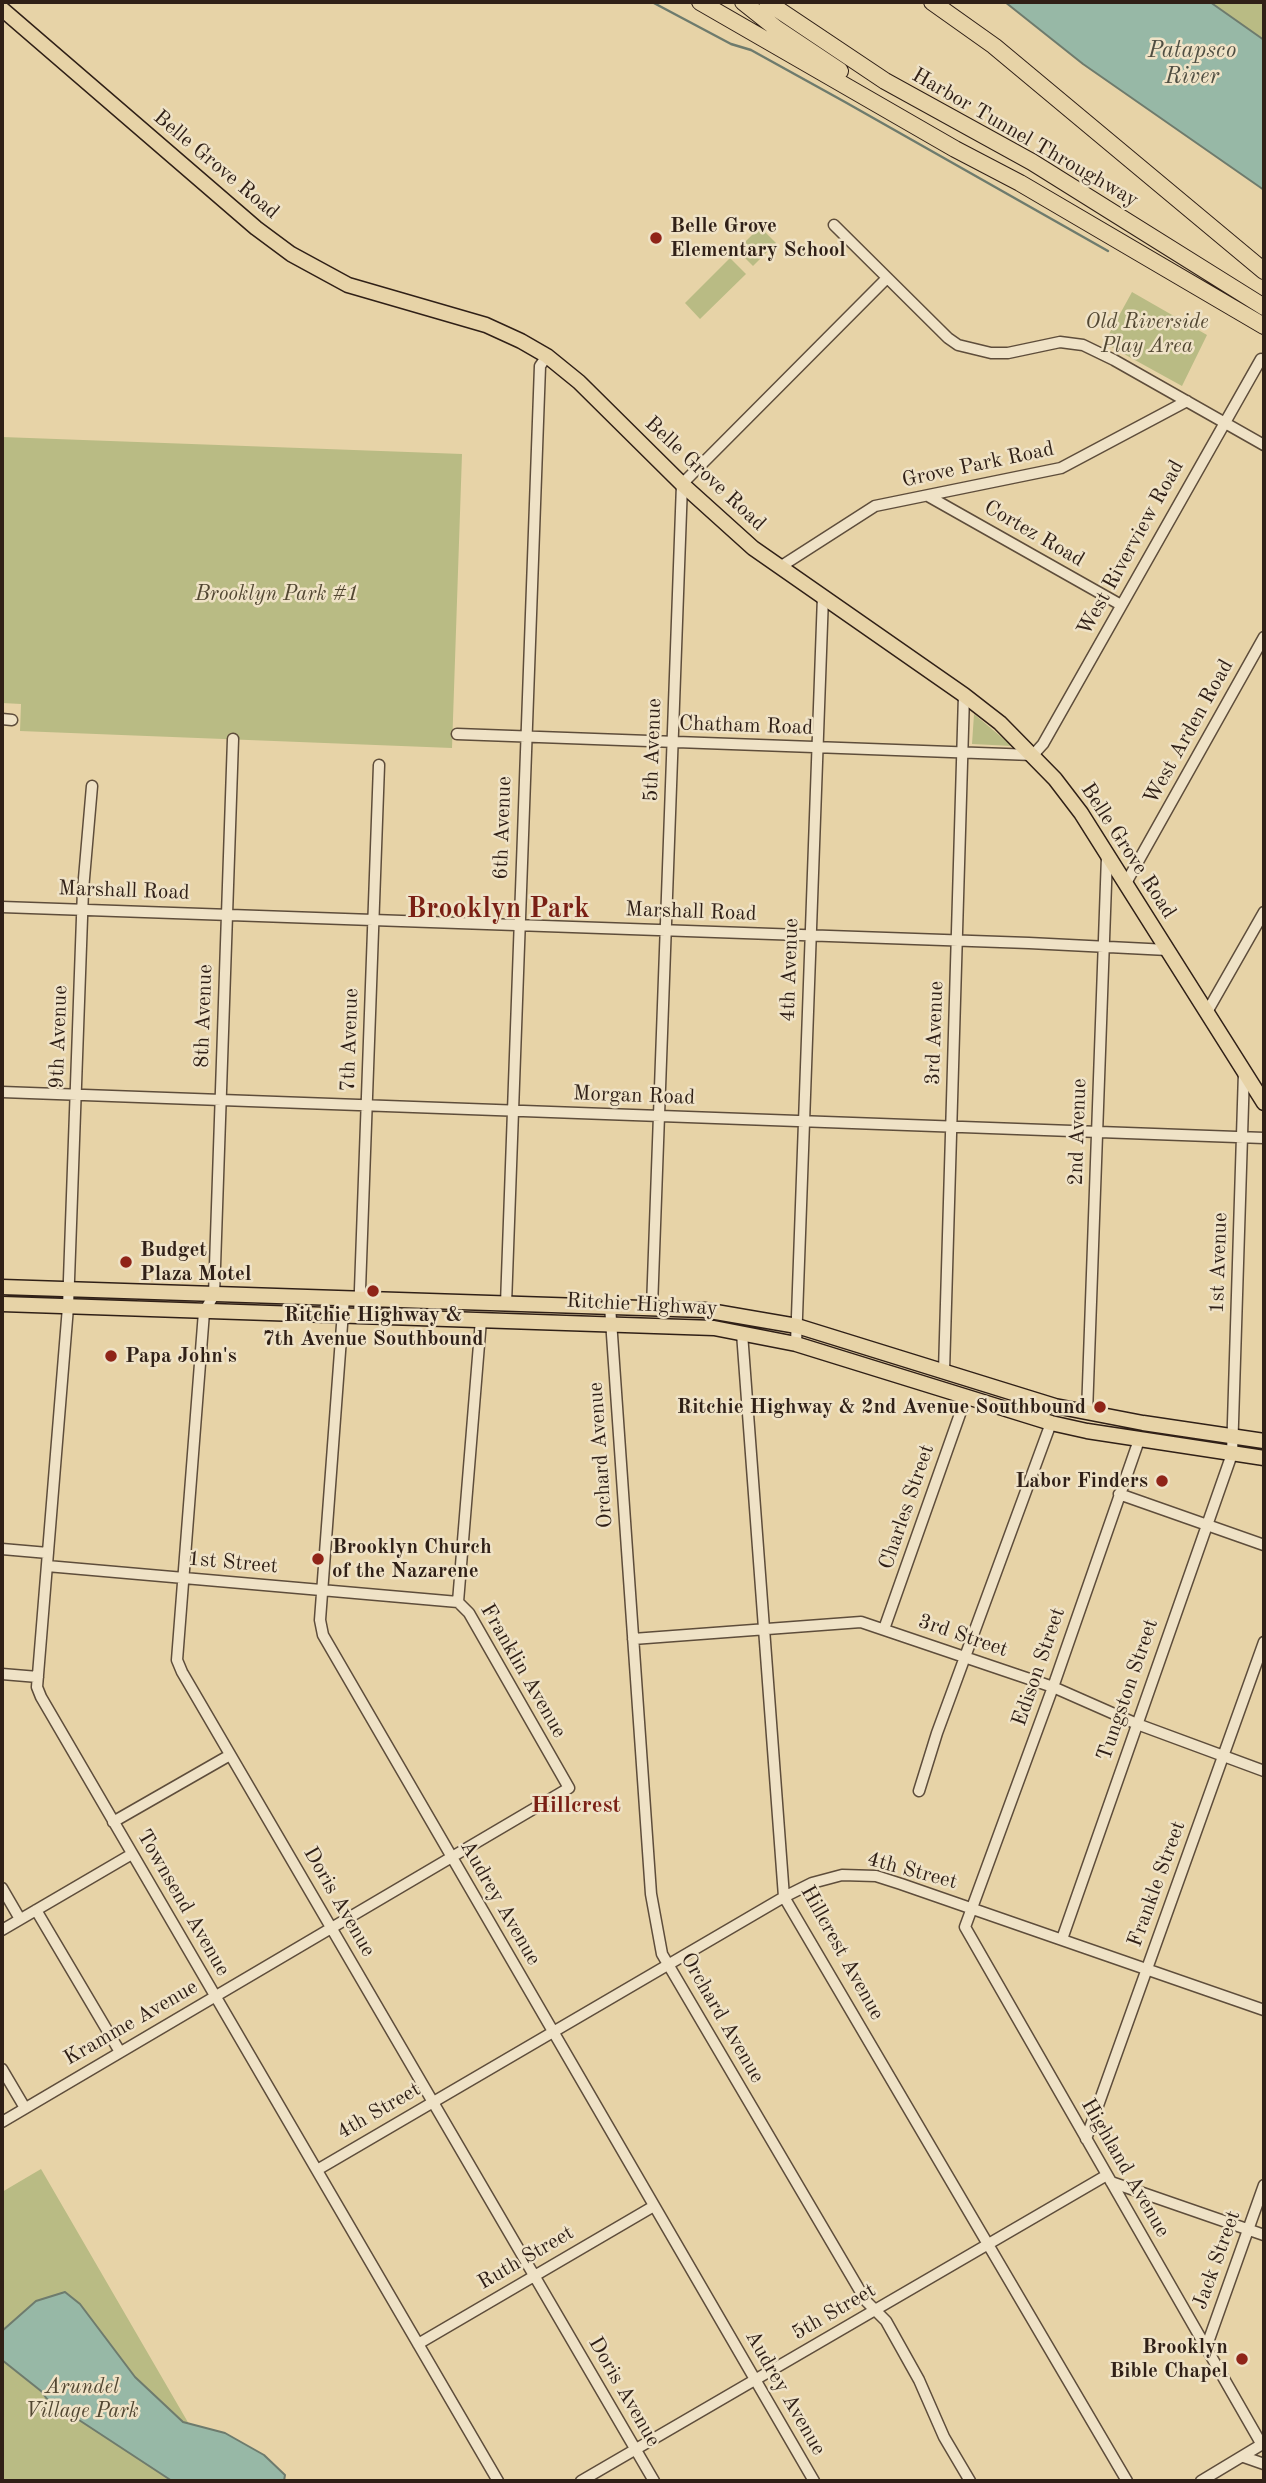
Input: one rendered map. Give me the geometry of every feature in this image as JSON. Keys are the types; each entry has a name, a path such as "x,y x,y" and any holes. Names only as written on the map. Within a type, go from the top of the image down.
{"highway":[{"name":"Harbor Tunnel Throughway","path":"699,2 955,149 1020,183 1264,326"},
{"name":"Harbor Tunnel Throughway","path":"743,2 777,29 863,87 990,159 1020,183"},
{"name":"Harbor Tunnel Throughway","path":"767,2 885,81 1032,162 1264,307"},
{"name":"Harbor Tunnel Throughway","path":"932,2 994,46 1264,271"}],"main road":[{"name":"Belle Grove Road","path":"2,9 256,228 290,254 348,285 486,326 547,356 579,382 681,484 753,548 1000,723 1033,755 1081,813 1264,1103"},
{"name":"Ritchie Highway","path":"2,1287 704,1310 797,1326 1055,1406 1264,1441"},
{"name":"Ritchie Highway","path":"2,1304 687,1326 796,1344 1051,1423 1139,1440 1264,1458"}],"street":[{"path":"834,225 958,345 991,353 1008,353 1060,342 1083,345 1264,444"},
{"path":"681,484 887,278"},
{"name":"6th Avenue","path":"506,1304 540,366 547,356"},
{"name":"West Riverview Road","path":"1033,755 1043,744 1261,359"},
{"name":"Grove Park Road","path":"780,567 876,506 1061,468 1187,401"},
{"name":"5th Avenue","path":"652,1307 681,484"},
{"name":"Cortez Road","path":"928,496 1121,605"},
{"name":"4th Avenue","path":"796,1344 823,596"},
{"name":"West Arden Road","path":"1126,883 1264,636"},
{"name":"3rd Avenue","path":"944,1371 964,695"},
{"name":"Chatham Road","path":"457,734 1033,755"},
{"name":"8th Avenue","path":"214,1295 233,739"},
{"name":"7th Avenue","path":"359,1317 379,765"},
{"name":"9th Avenue","path":"68,1289 84,871 92,786"},
{"name":"2nd Avenue","path":"1087,1413 1108,853"},
{"name":"Marshall Road","path":"2,907 957,940 1168,950"},
{"path":"1207,1012 1264,912"},
{"name":"1st Avenue","path":"1232,1454 1244,1072"},
{"name":"Morgan Road","path":"2,1092 1264,1138"},
{"name":"Townsend Avenue","path":"68,1289 37,1688 498,2481"},
{"name":"Doris Avenue","path":"214,1295 204,1312 177,1660 654,2481"},
{"name":"Audrey Avenue","path":"344,1298 322,1590 321,1629 326,1642 814,2481"},
{"name":"Orchard Avenue","path":"610,1306 651,1894 662,1954 866,2301 886,2320 919,2380 937,2423 970,2481"},
{"name":"Franklin Avenue","path":"481,1320 458,1602 469,1613 569,1788"},
{"name":"Hillcrest Avenue","path":"742,1333 784,1897 1127,2481"},
{"name":"Charles Street","path":"884,1629 967,1397"},
{"path":"919,1791 937,1733 1051,1423"},
{"name":"Edison Street","path":"972,1907 1053,1687 1139,1440"},
{"name":"Tungston Street","path":"1062,1939 1232,1454"},
{"path":"1119,1494 1264,1545"},
{"path":"2,1549 48,1553"},
{"name":"1st Street","path":"47,1566 458,1602"},
{"name":"3rd Street","path":"633,1639 861,1622 1053,1687 1137,1724 1264,1770"},
{"name":"Frankle Street","path":"1086,2139 1264,1642"},
{"path":"2,1674 38,1677"},
{"path":"113,1822 230,1755"},
{"name":"Kramme Avenue","path":"2,2122 569,1788"},
{"path":"2,1930 132,1854"},
{"name":"4th Street","path":"317,2170 784,1897 827,1878 860,1874 876,1876 1264,2010"},
{"path":"2,1888 20,1919"},
{"name":"Highland Avenue","path":"972,1907 965,1927 1263,2444"},
{"path":"36,1910 120,2052"},
{"path":"2,2069 25,2108"},
{"path":"1109,2178 1264,2235"},
{"name":"5th Street","path":"581,2481 988,2244 1109,2178"},
{"name":"Jack Street","path":"1206,2348 1264,2185"},
{"name":"Ruth Street","path":"418,2344 654,2206"},
{"path":"1201,2481 1263,2444"},
{"path":"1244,2457 1264,2464"}],"green space":[{"path":"1210,2 1264,2 1264,40 1255,34"},
{"path":"760,227 776,243 753,266 737,250"},
{"path":"730,258 746,274 700,319 685,303"},
{"name":"Old Riverside Play Area","path":"1132,292 1207,335 1182,386 1104,343"},
{"name":"Brooklyn Park #1","path":"2,437 462,454 452,748 20,731 21,704 2,703"},
{"path":"974,714 1012,746 972,744"},
{"name":"Arundel Village Park","path":"41,2169 222,2481 2,2481 2,2192"}],"water":[{"name":"Patapsco River","path":"1005,2 1210,2 1264,40 1264,190 1083,64"},
{"path":"65,2292 80,2304 135,2377 183,2422 225,2433 264,2455 285,2475 284,2481 172,2481 47,2399 41,2391 2,2360 2,2331 36,2301"}],"waterway":[{"path":"652,2 731,44 751,50 1108,251"}],"place":[{"name":"Belle Grove Elementary School","path":"656,238"},
{"name":"Budget Plaza Motel","path":"126,1262"},
{"name":"Ritchie Highway & 7th Avenue Southbound","path":"373,1291"},
{"name":"Papa John's","path":"111,1356"},
{"name":"Ritchie Highway & 2nd Avenue Southbound","path":"1100,1407"},
{"name":"Labor Finders","path":"1162,1481"},
{"name":"Brooklyn Church of the Nazarene","path":"318,1559"},
{"name":"Brooklyn Bible Chapel","path":"1242,2359"}],"district":[{"name":"Brooklyn Park","path":"498,910"},
{"name":"Hillcrest","path":"576,1806"}]}
